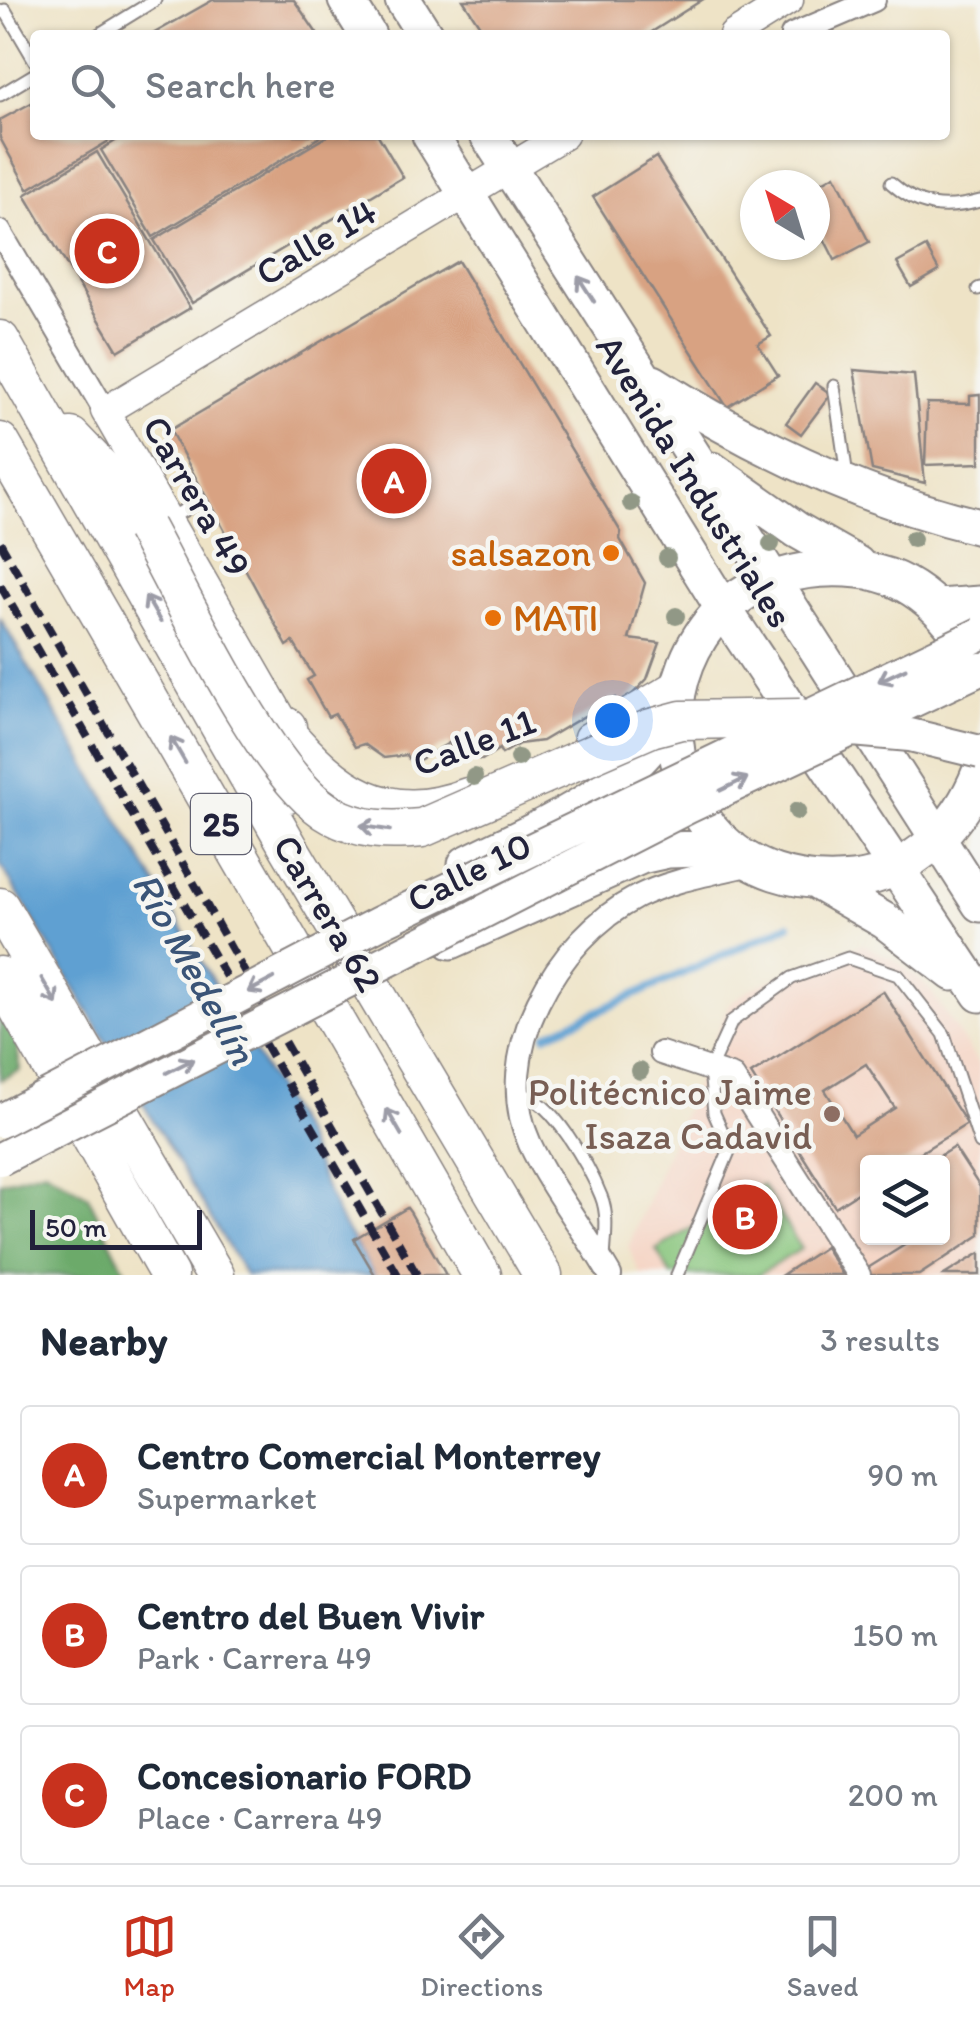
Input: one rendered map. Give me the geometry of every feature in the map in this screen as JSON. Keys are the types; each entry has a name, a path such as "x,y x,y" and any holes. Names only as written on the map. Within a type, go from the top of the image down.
{"highway":[{"name":"Carrera 62","path":"0,340 288,846 542,1275"},
{"path":"32,396 157,524 283,773 329,814 352,824 388,832 422,828 651,728 680,720 800,718"},
{"name":"Carrera 62","path":"0,442 482,1275"},
{"path":"287,728 288,846"},
{"path":"0,907 215,1275"},
{"path":"6,988 169,1275"},
{"path":"141,1228 154,1275"}],"main road":[{"path":"346,0 365,30"},
{"path":"402,0 422,30"},
{"name":"Avenida Industriales","path":"433,140 722,608 980,996"},
{"name":"Avenida Industriales","path":"491,140 980,904"},
{"path":"643,377 751,441 849,485 980,526"},
{"path":"694,456 797,530 871,571 907,585 938,607 968,644 980,673"},
{"path":"388,938 434,880 590,802 625,776 656,744 694,643 722,608 771,578 821,566 871,571"},
{"path":"938,607 980,604"},
{"name":"Calle 10","path":"0,1160 388,938 800,718 980,634"},
{"name":"Calle 10","path":"0,1121 388,938 980,673"},
{"path":"674,700 674,754 685,789 705,821 743,856 785,876 817,882 858,880 897,867 938,838 977,788"},
{"path":"847,730 910,735 980,752"},
{"path":"388,938 459,939 641,856 680,848 743,856"},
{"path":"817,882 931,953 980,996"}],"street":[{"path":"741,30 789,0"},
{"path":"804,30 874,0"},
{"name":"Calle 14","path":"104,411 556,140"},
{"name":"Carrera 49","path":"0,232 104,411 157,524 287,728 345,784"},
{"name":"Calle 11","path":"345,784 373,799 408,806 442,802 674,700"},
{"path":"607,1269 529,1142 521,1094 523,1054 536,1005 550,978 588,930 639,896 743,856"},
{"path":"661,1053 734,1077 859,1275"}],"lane":[{"path":"106,30 155,0"},
{"path":"0,13 5,10 30,52"},
{"path":"0,95 30,77"},
{"path":"891,183 912,201 934,208 980,201"},
{"path":"834,386 849,485"},
{"path":"157,524 200,501"},
{"path":"677,1275 730,1149 714,1113 710,1069 732,1022 792,978 848,958 898,976 944,1034 980,1143"},
{"path":"521,1094 534,1096 548,1107 602,1196 607,1269"}],"shaded area":[{"name":"Politécnico Jaime Isaza Cadavid","path":"863,944 898,962 929,988 980,1066 980,1275 641,1275 628,1247 729,1004 750,989"}],"green space":[{"path":"0,1004 16,1037 20,1070 0,1080"},
{"path":"45,1170 88,1196 127,1275 0,1275 0,1182"},
{"path":"762,1185 801,1249 758,1275 671,1275 656,1250"}],"water":[{"name":"Río Medellín","path":"0,618 302,1133 339,1218 375,1275 245,1275 0,864"}],"building":[{"path":"213,0 294,0 315,30 160,30"},
{"path":"463,0 702,0 655,30 483,30"},
{"path":"30,104 30,140 111,140 28,189 0,138 0,120"},
{"path":"117,140 315,140 153,237 101,150"},
{"path":"321,140 381,140 403,177 192,303 154,240"},
{"path":"97,152 190,308 118,351 25,195"},
{"path":"656,157 771,336 758,344 778,375 727,407 593,197"},
{"path":"835,175 869,242 835,260 830,250 830,178"},
{"path":"926,247 939,271 911,287 897,263"},
{"path":"458,261 621,532 620,539 645,583 629,639 660,643 647,679 621,706 615,698 542,741 519,744 502,754 499,749 482,760 468,756 459,761 449,743 412,764 406,755 384,758 364,744 355,747 335,714 328,717 307,680 314,676 293,642 287,646 170,430"},
{"path":"854,370 914,375 925,483 872,470"},
{"path":"815,383 831,394 801,434 786,423"},
{"path":"980,395 980,463 925,465 927,403 970,404 970,396"},
{"path":"883,991 967,1124 916,1155 860,1155 860,1191 835,1207 751,1074","holes":["866,1064 895,1108 853,1135 825,1090"]},
{"path":"954,1147 980,1187 980,1235 919,1275 866,1275 863,1271 905,1245 950,1245 950,1155 941,1155"},
{"path":"407,1208 446,1275 375,1275 356,1243 354,1239"},
{"path":"825,1247 843,1275 782,1275"},
{"path":"980,1253 980,1275 944,1275"}],"waterway":[{"path":"546,1035 789,925"}],"railway":[{"path":"0,542 417,1275"},
{"path":"0,585 398,1275"}],"place":[{"name":"Concesionario FORD","path":"107,251"},
{"name":"Centro Comercial Monterrey","path":"394,481"},
{"name":"salsazon","path":"611,553"},
{"name":"MATI","path":"493,618"},
{"name":"Politécnico Jaime Isaza Cadavid","path":"832,1114"},
{"name":"Centro del Buen Vivir","path":"745,1217"}]}
